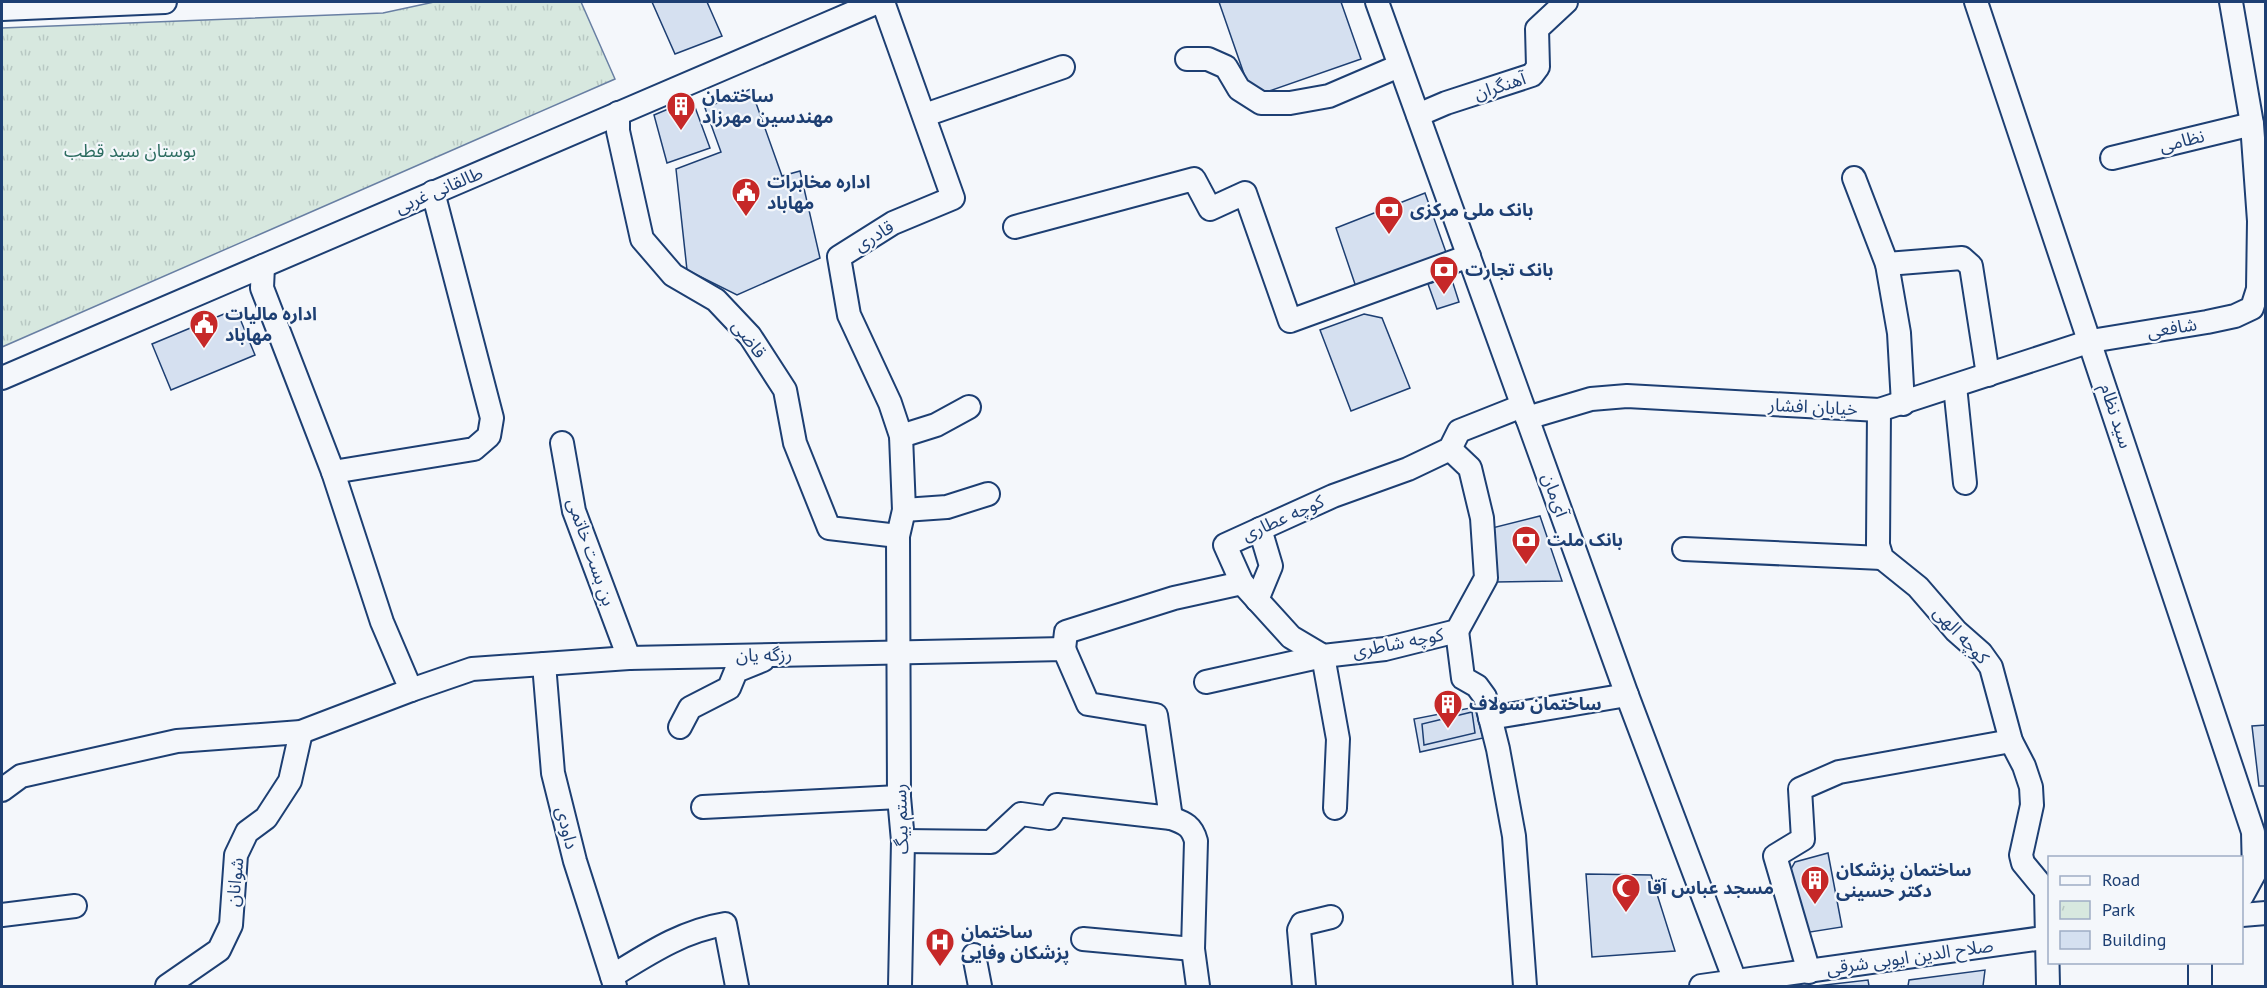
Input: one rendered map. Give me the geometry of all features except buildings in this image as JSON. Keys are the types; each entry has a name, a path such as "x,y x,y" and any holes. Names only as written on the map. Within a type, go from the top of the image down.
{"street":[{"path":"2,9 165,2"},
{"name":"طالقانی غربی","path":"2,378 878,2"},
{"name":"قادری","path":"883,2 953,198 893,223 839,257 849,315 890,403 901,436 904,510 898,536"},
{"name":"آی‌مان","path":"1377,2 1627,695 1722,985"},
{"name":"آهنگران","path":"1418,115 1446,103 1532,75 1538,67 1537,29 1566,2"},
{"name":"سید نظام","path":"1976,2 2253,832"},
{"path":"2231,2 2252,124 2262,221"},
{"path":"1187,59 1208,59 1226,68 1239,89 1261,104 1290,103 1329,96 1399,66"},
{"path":"925,115 1063,67"},
{"name":"قاضی","path":"618,113 618,131 642,238 673,275 716,300 750,336 785,390 795,443 829,528 898,536"},
{"name":"نظامی","path":"2112,158 2252,124"},
{"path":"1854,178 1887,264 1899,333 1903,404"},
{"path":"1015,227 1194,179 1210,209 1245,193 1290,321 1469,256"},
{"path":"333,472 474,448 489,436 492,418 433,192"},
{"name":"شافعی","path":"2091,341 2207,322 2235,316 2252,308 2258,289 2262,221"},
{"path":"1887,264 1962,258 1967,260 1971,266 1988,375"},
{"path":"263,266 262,288 333,472 382,622 411,690"},
{"name":"خیابان افشار","path":"1525,412 1591,399 1627,396 1879,410 2091,341"},
{"path":"1955,387 1965,483"},
{"path":"901,436 936,425 969,407"},
{"path":"1684,549 1882,558 1878,545 1879,410"},
{"name":"کوچه عطاری","path":"1242,583 1225,544 1333,496 1408,469 1450,449 1459,431 1525,412"},
{"name":"بن بست خاتمی","path":"562,443 574,511 629,658"},
{"name":"کوچه شاطری","path":"1206,682 1323,656 1385,650 1457,631 1486,578 1482,518 1470,468 1450,449"},
{"path":"904,510 947,507 988,494"},
{"path":"1257,600 1271,566 1260,529"},
{"name":"رستم بیگ","path":"898,536 899,797 903,841 900,987"},
{"name":"کوچه الهی","path":"1882,558 1918,587 1956,631 1987,658 2011,741 2024,766 2031,787 2032,805 2021,855 2023,863 2046,891 2048,987"},
{"path":"1171,818 1156,715 1088,704 1064,649 1066,632 1174,598 1242,583 1291,637 1323,656 1338,739 1335,808"},
{"path":"1457,631 1463,678 1477,687 1485,697 1514,836 1525,987"},
{"name":"رزگه یان","path":"2,790 21,776 177,741 301,732 472,669 629,658 1064,649"},
{"path":"680,727 690,708 729,688 736,671 776,655"},
{"name":"داودی","path":"544,664 554,773 575,861 613,981"},
{"path":"1490,718 1627,695"},
{"name":"شوانان","path":"167,987 219,950 231,924 236,855 247,832 266,818 290,781 301,732"},
{"path":"1809,972 1775,856 1803,839 1800,789 1839,772 2011,741"},
{"path":"703,807 899,797"},
{"path":"903,841 991,842 1021,814 1049,818 1058,805 1171,818 1185,823 1193,831 1196,841 1193,949 1198,987"},
{"path":"2253,832 2265,855"},
{"path":"2243,893 2254,874 2256,853 2253,832"},
{"path":"2,915 75,906"},
{"path":"2243,915 2265,913"},
{"path":"1304,987 1299,930 1302,924 1331,917"},
{"path":"613,981 671,940 707,927 725,924 737,987"},
{"name":"صلاح الدین ایوبی شرقی","path":"1722,985 2048,938"},
{"path":"1083,939 1193,949"},
{"path":"974,955 980,987"},
{"path":"2200,964 2200,987"}],"green space":[{"name":"بوستان سید قطب","path":"434,2 581,2 615,79 2,347 2,28 383,13"}],"place":[{"name":"ساختمان مهندسین مهرزاد","path":"681,132"},
{"name":"اداره مخابرات مهاباد","path":"746,218"},
{"name":"بانک ملی مرکزی","path":"1389,236"},
{"name":"بانک تجارت","path":"1444,296"},
{"name":"اداره مالیات مهاباد","path":"204,350"},
{"name":"بانک ملت","path":"1526,566"},
{"name":"ساختمان سولاف","path":"1448,730"},
{"name":"ساختمان پزشکان دکتر حسینی","path":"1815,906"},
{"name":"مسجد عباس آقا","path":"1626,914"},
{"name":"ساختمان پزشکان وفایی","path":"940,968"}]}
